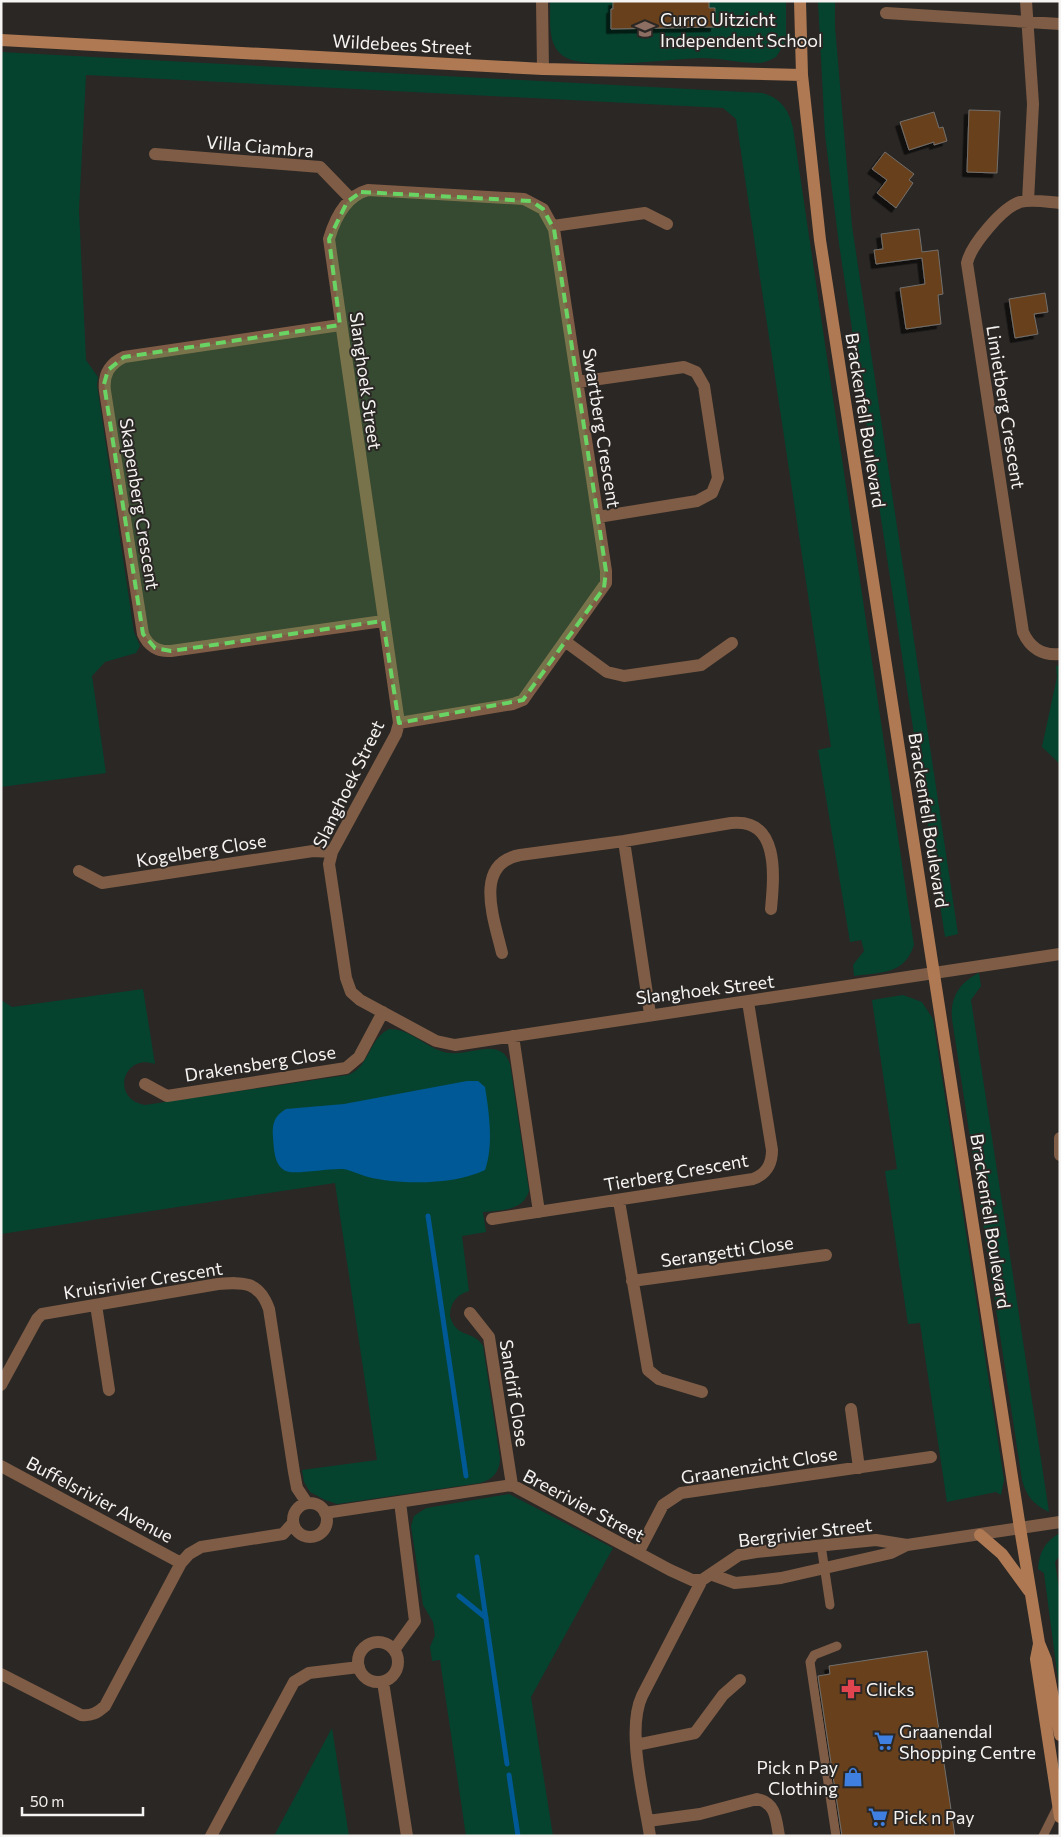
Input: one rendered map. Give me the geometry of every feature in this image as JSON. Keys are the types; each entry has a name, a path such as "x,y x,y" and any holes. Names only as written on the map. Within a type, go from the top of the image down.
{"street":[{"path":"542,1 543,69"},
{"name":"Brackenfell Boulevard","path":"800,1 802,75 820,240 1020,1528 1039,1644 1046,1660 1060,1735"},
{"path":"1026,1 1032,104 1028,201"},
{"path":"886,14 1060,24"},
{"name":"Wildebees Street","path":"1,40 543,69 802,75"},
{"name":"Villa Ciambra","path":"155,154 320,167 350,198"},
{"name":"Swartberg Crescent","path":"350,198 361,192 376,190 524,198 543,209 553,226 606,571 606,583 531,692 518,702 399,722"},
{"name":"Slanghoek Street","path":"350,198 333,227 328,243 399,722 396,734 332,852 329,864 329,876 348,986 356,996 446,1044 824,991 935,972 1060,954"},
{"name":"Limietberg Crescent","path":"1060,203 1028,201 1018,203 1005,211 977,242 969,255 967,270 1023,632 1026,640 1038,651 1046,654 1060,654"},
{"path":"553,226 645,213 667,224"},
{"name":"Skapenberg Crescent","path":"340,325 124,357 108,370 104,384 105,391 143,634 150,644 160,650 172,651 383,621"},
{"path":"578,382 684,367 696,372 704,386 718,478 712,493 697,501 598,517"},
{"path":"566,642 607,672 624,676 701,665 732,643"},
{"path":"502,952 488,894 490,884 502,862 520,855 624,841 731,823 748,823 762,832 769,844 774,882 771,909"},
{"path":"624,841 650,1014"},
{"name":"Kogelberg Close","path":"79,871 102,884 313,851 332,852"},
{"name":"Tierberg Crescent","path":"492,1219 753,1179 768,1169 771,1163 772,1150 748,1002"},
{"name":"Drakensberg Close","path":"145,1084 167,1096 346,1068 360,1057 383,1012"},
{"path":"513,1036 539,1212"},
{"path":"1060,1138 1060,1155"},
{"path":"619,1201 648,1370 659,1379 702,1392"},
{"name":"Serangetti Close","path":"632,1281 826,1255"},
{"name":"Kruisrivier Crescent","path":"1,1385 37,1319 42,1314 239,1282 260,1291 269,1308 298,1488 307,1504"},
{"path":"96,1305 108,1390"},
{"name":"Sandrif Close","path":"470,1313 489,1337 512,1485"},
{"name":"Graanenzicht Close","path":"850,1409 859,1468"},
{"name":"Graanenzicht Close","path":"638,1553 663,1505 681,1493 931,1458"},
{"name":"Buffelsrivier Avenue","path":"1,1466 181,1563"},
{"name":"Breerivier Street","path":"325,1514 512,1485 687,1578 707,1578"},
{"path":"394,1650 415,1621 400,1502"},
{"path":"307,1504 318,1505 325,1514 326,1525 324,1530 309,1537 298,1533 293,1523 294,1512 307,1504"},
{"name":"Bergrivier Street","path":"707,1578 742,1583 781,1578 891,1552 907,1546 1060,1522"},
{"path":"1,1674 81,1716 90,1716 99,1712 105,1706 181,1563 189,1554 201,1547 283,1534 293,1523"},
{"path":"980,1535 1002,1554 1031,1593"},
{"name":"Bergrivier Street","path":"707,1578 727,1561 739,1555 876,1540 907,1546"},
{"path":"650,1836 634,1723 638,1704 707,1578"},
{"path":"384,1643 394,1650 398,1663 397,1669 389,1679 383,1682 370,1681 359,1667 361,1653 370,1644 384,1643"},
{"name":"Brackenfell Boulevard","path":"1039,1644 1036,1659 1059,1811"},
{"path":"211,1836 294,1682 309,1673 359,1667"},
{"path":"636,1745 695,1733 723,1695 740,1680"},
{"path":"383,1682 407,1836"},
{"path":"648,1821 700,1814 757,1799 763,1800 772,1808 779,1836"}],"lane":[{"path":"821,1545 830,1604"},
{"path":"836,1836 810,1662 814,1655 837,1646"},
{"path":"1042,1836 1059,1811"}],"highlighted area":[{"path":"361,192 531,201 543,209 554,229 606,571 604,588 523,700 399,723 383,621 171,651 155,648 143,634 104,384 108,370 124,357 340,325 329,239 347,202"}],"green space":[{"path":"550,1 786,1 786,41 776,57 761,63 701,58 610,64 576,61 565,57 555,46 550,24"},
{"path":"818,1 835,1 835,27 852,226 958,934 945,937 839,244 825,135"},
{"path":"1,52 762,93 774,98 783,106 793,128 914,945 910,955 904,962 891,970 854,976 853,965 864,951 861,940 850,942 818,750 831,747 736,119 723,108 86,75 79,210 86,360 98,377 97,385 134,632 140,646 136,653 105,662 92,676 106,773 1,787"},
{"path":"1060,665 1060,764 1042,747 1057,677 1056,666"},
{"path":"979,973 981,986 971,1000 1049,1512 1031,1499 1022,1480 952,1019 953,1004 958,991 966,981"},
{"path":"143,989 155,1064 144,1062 135,1065 125,1078 124,1086 127,1095 134,1101 145,1105 348,1075 361,1066 377,1039 389,1029 405,1032 434,1048 450,1053 492,1049 499,1051 505,1056 510,1064 529,1191 526,1198 517,1206 504,1210 483,1212 486,1232 462,1236 469,1291 455,1300 451,1307 450,1316 456,1328 475,1338 483,1346 500,1458 497,1471 489,1480 480,1483 337,1504 310,1492 304,1482 302,1470 377,1460 335,1183 1,1234 1,1000 12,1007"},
{"path":"903,995 922,1002 933,1019 1004,1480 1001,1495 996,1492 947,1502 920,1323 908,1324 885,1171 897,1169 872,1000"},
{"path":"509,1494 613,1548 531,1697 553,1836 466,1836 440,1660 432,1661 430,1647 435,1635 433,1622 423,1605 411,1526 414,1516 426,1508"},
{"path":"1060,1533 1060,1555 1055,1562 1060,1596 1060,1695 1044,1573 1038,1569 1044,1548 1050,1540"},
{"path":"332,1728 349,1836 274,1836"}],"water":[{"path":"467,1081 478,1081 485,1087 490,1140 485,1170 458,1179 412,1182 382,1180 343,1169 290,1172 282,1169 275,1157 274,1124 279,1114 286,1109 344,1104"}],"building":[{"path":"613,1 709,1 709,8 715,8 715,27 611,29"},
{"path":"969,110 1000,111 997,173 967,172"},
{"path":"934,112 939,128 943,127 947,141 934,145 934,142 909,150 900,122"},
{"path":"885,152 914,174 909,180 913,183 896,208 877,193 887,180 872,169"},
{"path":"919,229 922,252 938,250 943,294 938,295 941,324 906,329 900,288 925,284 922,258 876,264 874,250 883,249 881,234"},
{"path":"1045,293 1048,312 1034,314 1038,334 1015,338 1009,299"},
{"name":"Graanendal Shopping Centre","path":"927,1651 955,1836 842,1836 818,1676 830,1674 829,1666"}],"waterway":[{"path":"428,1216 466,1476"},
{"path":"477,1557 507,1764"},
{"path":"459,1596 486,1618"},
{"path":"509,1775 518,1836"}],"place":[{"name":"Curro Uitzicht Independent School","path":"645,29"},
{"name":"Clicks","path":"851,1689"},
{"name":"Graanendal Shopping Centre","path":"884,1741"},
{"name":"Pick n Pay Clothing","path":"853,1777"},
{"name":"Pick n Pay","path":"878,1817"}]}
